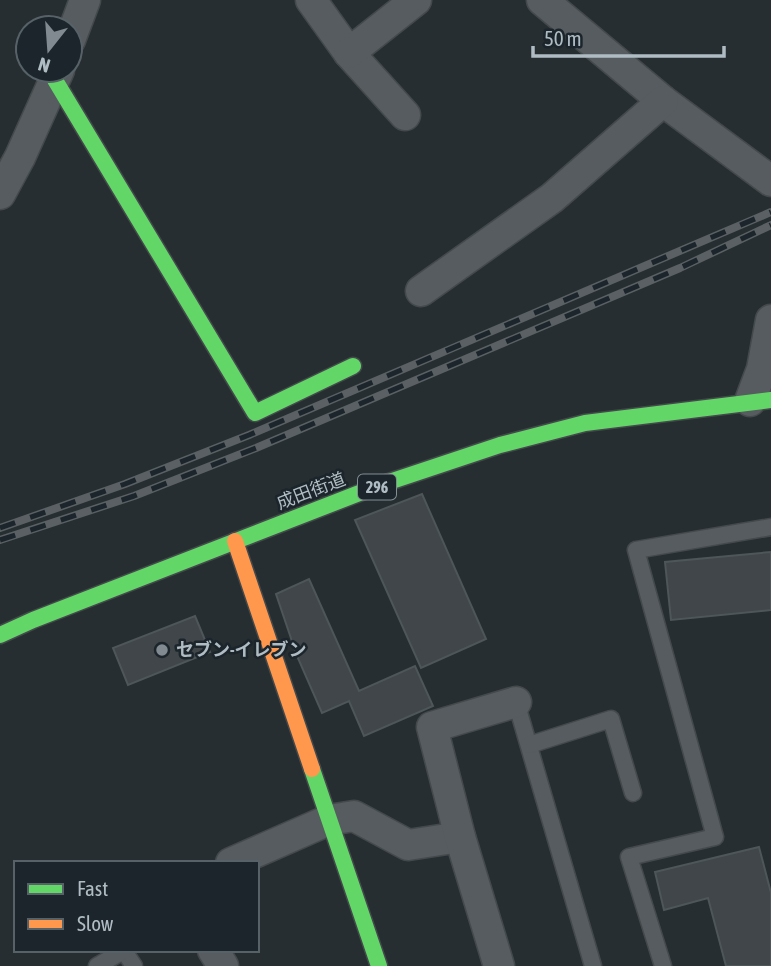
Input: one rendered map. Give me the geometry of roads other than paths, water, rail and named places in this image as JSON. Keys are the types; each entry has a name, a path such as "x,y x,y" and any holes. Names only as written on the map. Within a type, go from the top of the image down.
{"main road":[{"path":"62,84 255,412 353,366"},
{"name":"成田街道","path":"0,635 380,485 500,445 585,423 760,401"},
{"path":"235,541 379,966"}],"street":[{"path":"311,0 349,53 405,115"},
{"path":"349,53 416,0"},
{"path":"558,5 663,101 771,181"},
{"path":"0,194 53,84"},
{"path":"421,291 552,198 663,101"},
{"path":"760,401 762,369 771,320"},
{"path":"499,966 460,837 432,727 516,702"},
{"path":"236,861 329,820 354,816 408,845 460,837"}],"lane":[{"path":"663,966 629,857 715,837 635,550 771,527"},
{"path":"516,702 593,966"},
{"path":"528,745 611,719 633,793"},
{"path":"97,966 122,952"}],"railway":[{"path":"0,528 125,484 249,435 771,212"},
{"path":"0,540 134,496 256,448 680,268 771,225"}],"place":[{"name":"セブン-イレブン","path":"162,650"}]}
